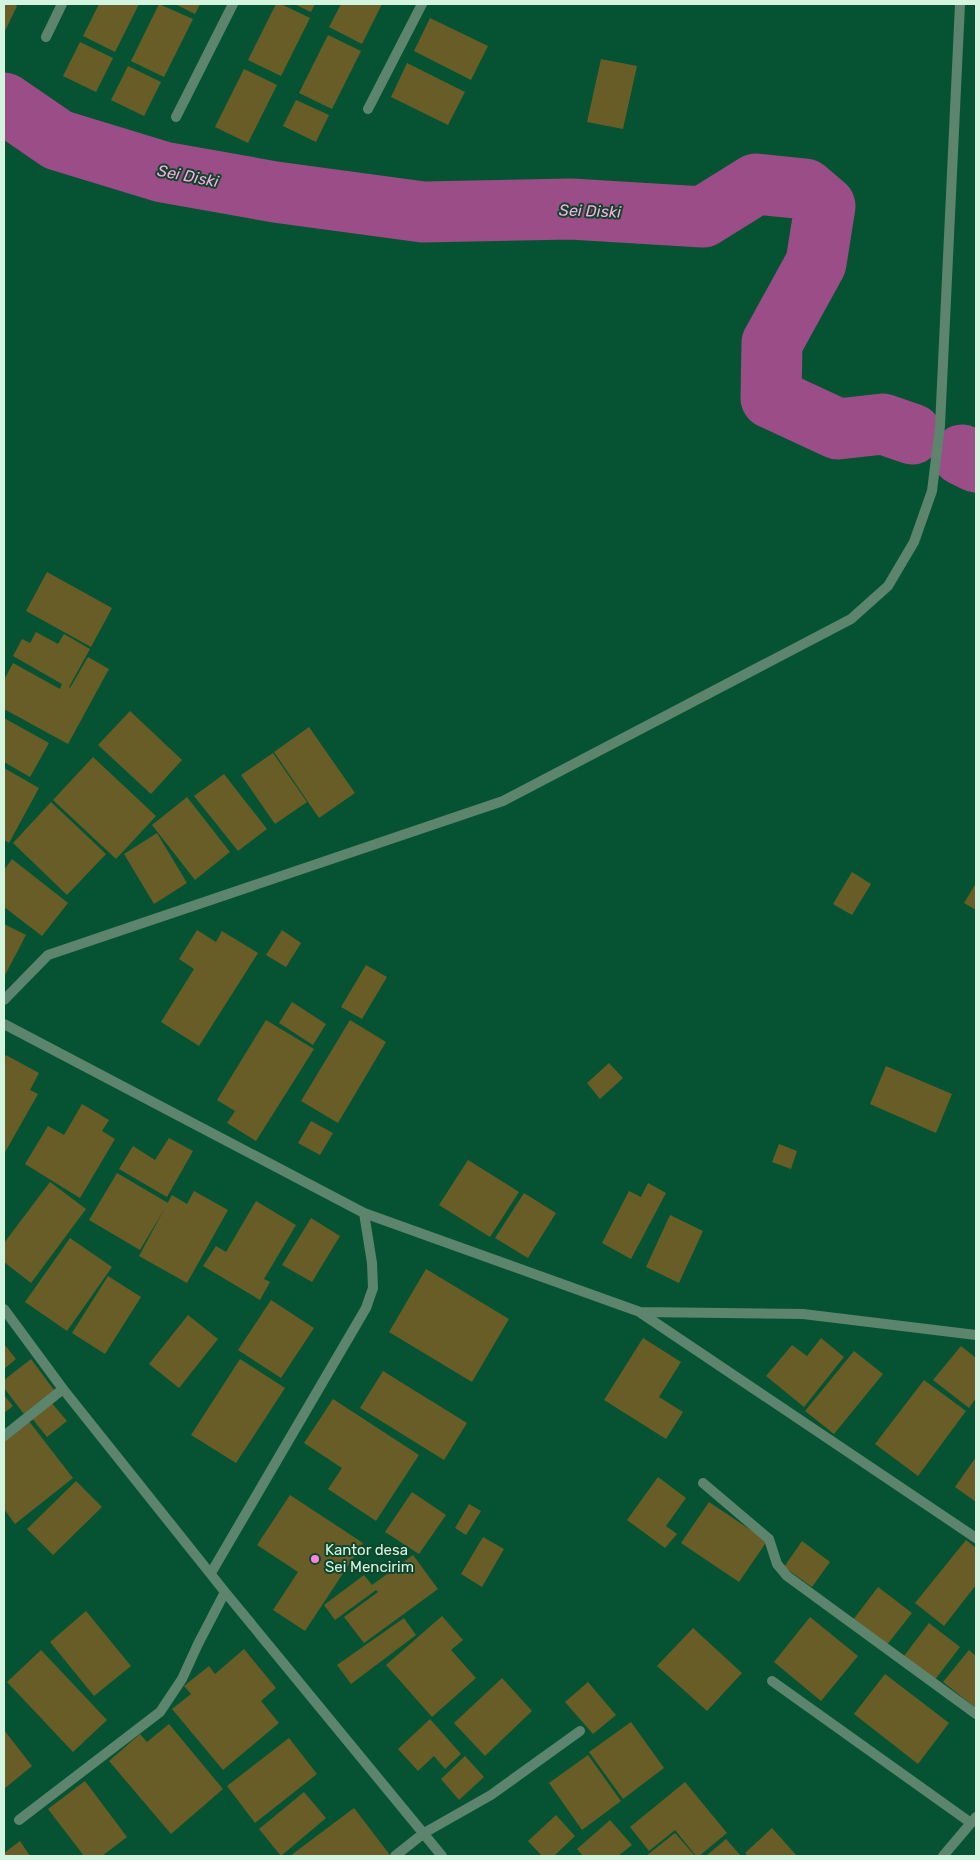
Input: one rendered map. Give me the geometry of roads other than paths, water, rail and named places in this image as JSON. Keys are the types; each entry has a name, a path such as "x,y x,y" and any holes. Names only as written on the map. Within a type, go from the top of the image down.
{"street":[{"path":"46,37 62,4"},
{"path":"176,117 233,4"},
{"path":"368,109 422,4"},
{"path":"4,1000 48,955 503,801 851,619 888,586 914,542 932,491 938,450 960,4"},
{"path":"4,1024 364,1213 640,1312 976,1538"},
{"path":"211,1573 366,1308 373,1288 372,1263 364,1213"},
{"path":"4,1309 63,1389 225,1592 442,1856"},
{"path":"640,1312 803,1314 976,1335"},
{"path":"4,1436 63,1389"},
{"path":"704,1483 769,1539 777,1564 787,1576 976,1714"},
{"path":"19,1820 160,1712 182,1679 225,1592"},
{"path":"772,1681 973,1820 943,1856"},
{"path":"395,1856 424,1833 491,1795 580,1730"}],"waterway":[{"name":"Sei Diski","path":"4,103 58,140 163,172 275,192 423,212 571,209 703,217 756,184 805,189 825,206 816,263 772,343 771,398 838,429 883,424 912,434"},
{"path":"962,455 976,462"}],"place":[{"name":"Kantor desa Sei Mencirim","path":"315,1559"}]}
